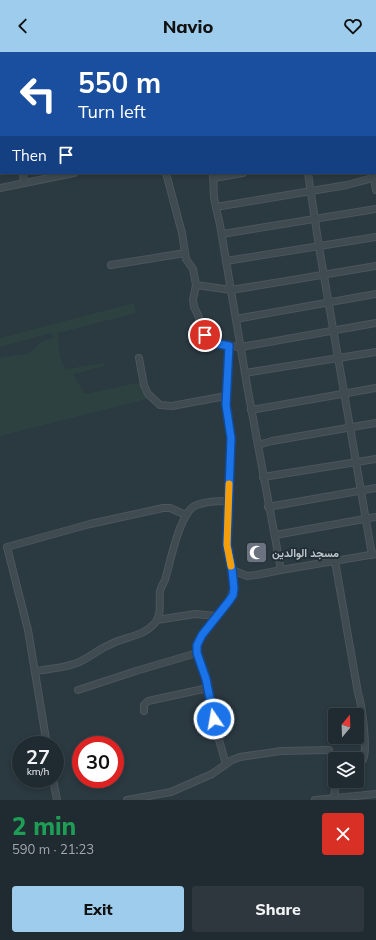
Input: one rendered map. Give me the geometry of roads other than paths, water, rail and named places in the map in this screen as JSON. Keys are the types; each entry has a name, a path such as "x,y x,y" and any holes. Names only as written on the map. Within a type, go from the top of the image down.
{"street":[{"path":"23,174 24,183"},
{"path":"166,174 182,233 186,259 193,269 196,285 193,300 194,306 205,335 214,343 241,347 376,323"},
{"path":"228,174 213,175 216,207 222,234 268,507 281,570"},
{"path":"232,570 247,576 374,555 356,463 319,247 308,174"},
{"path":"216,207 347,185 375,174 376,190"},
{"path":"0,188 55,175"},
{"path":"222,234 376,209"},
{"path":"226,261 376,237"},
{"path":"111,265 185,253"},
{"path":"196,285 231,290 376,266"},
{"path":"236,319 376,294"},
{"path":"226,764 208,688 197,653 197,645 199,639 233,595 234,588 227,545 231,438 226,410 229,346"},
{"path":"245,373 376,352"},
{"path":"139,358 144,385 148,394 160,405 172,406 226,396"},
{"path":"252,410 376,388"},
{"path":"258,445 272,441 376,423"},
{"path":"263,477 376,460"},
{"path":"268,507 376,488"},
{"path":"36,670 79,663 109,644 142,634 154,624 157,620 160,589 186,515 194,507 206,502 229,500"},
{"path":"46,736 36,670 25,615 7,547 90,524 163,508 170,508 186,515"},
{"path":"274,535 376,517"},
{"path":"335,561 358,693 362,707 364,756"},
{"path":"157,620 195,614 209,614 217,616"},
{"path":"78,690 136,670 197,653"},
{"path":"144,711 144,705 148,701 208,688"},
{"path":"127,800 170,792 212,774 236,758 281,752 329,750"},
{"path":"55,788 57,800"},
{"path":"334,798 335,788"},
{"path":"170,792 171,800"},
{"path":"315,800 374,794"},
{"path":"368,800 374,794"}],"place":[{"name":"مسجد الوالدين","path":"256,553"}]}
